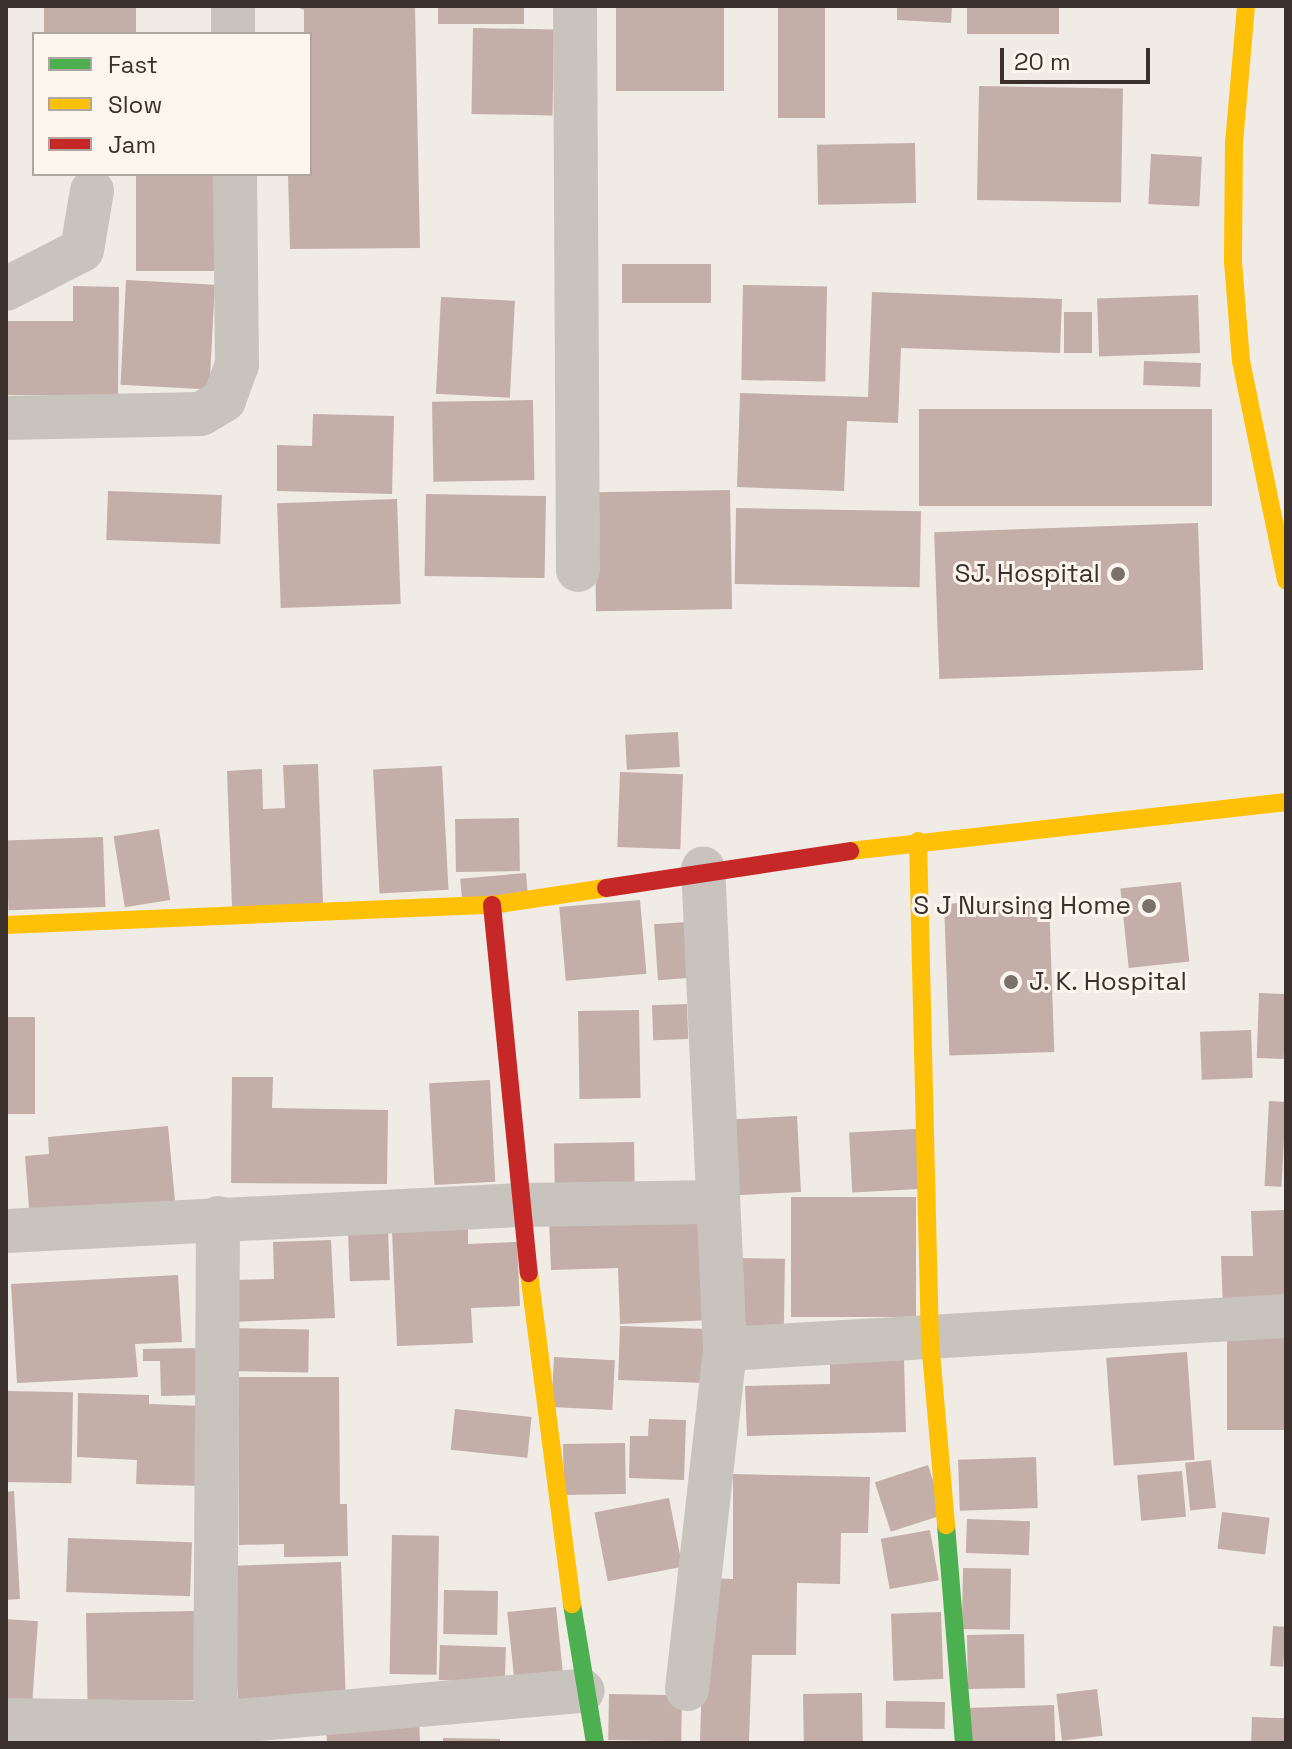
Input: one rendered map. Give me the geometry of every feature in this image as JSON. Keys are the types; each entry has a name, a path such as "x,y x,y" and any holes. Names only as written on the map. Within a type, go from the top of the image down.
{"street":[{"path":"233,6 233,32"},
{"path":"575,6 578,570"},
{"path":"1246,6 1234,142 1233,262 1241,361 1286,580"},
{"path":"6,418 201,414 224,400 237,365 235,176"},
{"path":"6,289 82,250 92,191"},
{"path":"6,925 492,905 703,869 918,841 1286,802"},
{"path":"918,841 930,1341 964,1743"},
{"path":"687,1689 725,1349 703,869"},
{"path":"492,905 520,1205 583,1691 595,1743"},
{"path":"6,1231 520,1205 717,1202"},
{"path":"214,1733 218,1218"},
{"path":"725,1349 930,1341 1286,1316"},
{"path":"6,1720 214,1733 583,1691"}],"building":[{"path":"44,6 136,6 136,32 44,32"},
{"path":"295,6 415,6 420,248 290,249 288,176 312,176 312,32 304,32 304,10"},
{"path":"438,6 524,6 524,24 438,24"},
{"path":"616,6 724,6 724,91 616,91"},
{"path":"778,6 825,6 825,118 778,118"},
{"path":"897,6 952,6 951,23 897,20"},
{"path":"967,6 1059,6 1059,34 967,34"},
{"path":"473,28 554,29 552,115 471,114"},
{"path":"979,86 1123,89 1121,202 977,200"},
{"path":"915,143 916,203 818,205 817,145"},
{"path":"1151,154 1202,157 1199,207 1148,204"},
{"path":"136,176 227,176 227,271 136,271"},
{"path":"622,264 711,264 711,303 622,303"},
{"path":"126,280 215,285 209,390 121,385"},
{"path":"743,285 827,286 825,381 741,380"},
{"path":"73,286 119,287 118,396 6,395 6,321 73,321"},
{"path":"872,292 1062,299 1060,353 901,348 898,423 847,421 844,491 737,487 740,393 868,397"},
{"path":"1198,295 1200,353 1099,356 1097,299"},
{"path":"441,297 515,301 510,398 436,394"},
{"path":"1064,312 1092,312 1092,353 1064,353"},
{"path":"1144,361 1201,363 1200,387 1143,385"},
{"path":"533,400 534,480 433,482 432,402"},
{"path":"919,409 1212,409 1212,506 919,506"},
{"path":"313,414 394,416 392,494 277,491 277,445 312,446"},
{"path":"730,490 732,609 596,611 594,492"},
{"path":"108,491 222,495 220,544 106,540"},
{"path":"426,494 546,496 545,578 425,576"},
{"path":"397,499 401,604 281,608 277,503"},
{"path":"736,508 921,511 920,587 735,584"},
{"path":"1198,523 1203,670 939,679 934,532"},
{"path":"678,732 680,767 627,770 625,735"},
{"path":"318,764 323,904 232,907 227,771 262,769 263,809 285,808 283,765"},
{"path":"442,766 448,890 380,893 373,770"},
{"path":"620,772 683,774 680,849 617,847"},
{"path":"519,818 520,871 456,872 455,819"},
{"path":"159,829 170,900 125,907 114,836"},
{"path":"103,837 105,907 9,910 6,840"},
{"path":"526,873 528,898 462,904 460,879"},
{"path":"1181,882 1189,962 1129,968 1120,888"},
{"path":"640,900 646,974 566,981 559,907"},
{"path":"1049,900 1054,1052 949,1056 944,904"},
{"path":"687,922 691,978 658,980 654,924"},
{"path":"1259,993 1286,994 1284,1059 1257,1058"},
{"path":"687,1004 688,1039 653,1040 652,1005"},
{"path":"639,1010 641,1098 580,1099 578,1011"},
{"path":"6,1017 35,1017 35,1114 6,1114"},
{"path":"1251,1030 1253,1078 1202,1080 1200,1032"},
{"path":"232,1077 273,1077 272,1108 388,1110 387,1184 231,1183"},
{"path":"490,1080 495,1182 434,1185 429,1083"},
{"path":"1269,1101 1286,1102 1282,1187 1265,1186"},
{"path":"797,1116 801,1192 737,1195 733,1119"},
{"path":"168,1126 176,1212 30,1221 25,1156 49,1154 48,1137"},
{"path":"916,1129 919,1189 852,1192 849,1133"},
{"path":"634,1142 635,1190 555,1191 554,1143"},
{"path":"791,1197 916,1197 916,1317 791,1317"},
{"path":"1286,1210 1286,1307 1223,1309 1221,1256 1253,1256 1251,1211"},
{"path":"709,1214 713,1320 620,1324 618,1268 551,1270 549,1220"},
{"path":"388,1229 390,1280 350,1281 348,1230"},
{"path":"468,1229 468,1244 517,1242 520,1306 471,1308 473,1343 397,1346 392,1231"},
{"path":"331,1240 335,1318 230,1322 229,1280 274,1279 273,1242"},
{"path":"738,1258 785,1259 784,1332 737,1331"},
{"path":"178,1275 182,1342 135,1344 138,1377 17,1383 11,1284"},
{"path":"620,1326 715,1329 713,1383 618,1380"},
{"path":"225,1328 309,1329 308,1372 224,1371"},
{"path":"1227,1331 1286,1331 1286,1430 1227,1430"},
{"path":"201,1348 203,1395 161,1396 160,1361 143,1361 143,1349"},
{"path":"1187,1352 1195,1460 1114,1465 1106,1358"},
{"path":"554,1357 615,1360 612,1410 551,1407"},
{"path":"904,1360 906,1432 747,1436 745,1386 830,1384 830,1362"},
{"path":"238,1377 339,1377 340,1504 347,1504 348,1556 284,1557 284,1544 239,1545"},
{"path":"6,1391 73,1392 71,1483 6,1482"},
{"path":"78,1393 149,1395 149,1404 202,1406 201,1486 136,1484 137,1460 77,1457"},
{"path":"455,1409 532,1417 527,1458 451,1450"},
{"path":"649,1419 686,1420 684,1480 629,1478 630,1436 648,1436"},
{"path":"625,1443 626,1494 564,1495 563,1444"},
{"path":"1036,1457 1038,1508 960,1511 958,1460"},
{"path":"1211,1460 1216,1508 1190,1510 1185,1463"},
{"path":"928,1465 944,1514 891,1532 875,1482"},
{"path":"1182,1471 1186,1517 1141,1521 1137,1475"},
{"path":"733,1474 870,1477 868,1533 841,1533 840,1584 797,1583 796,1655 752,1655 749,1742 700,1742 705,1578 733,1579"},
{"path":"14,1491 20,1599 6,1600 6,1492"},
{"path":"669,1498 682,1567 608,1581 594,1513"},
{"path":"1222,1512 1270,1518 1265,1555 1217,1549"},
{"path":"967,1519 1030,1521 1029,1555 966,1553"},
{"path":"930,1530 939,1580 890,1589 881,1539"},
{"path":"392,1535 439,1536 437,1675 390,1674"},
{"path":"68,1538 192,1542 190,1596 66,1592"},
{"path":"341,1562 346,1707 238,1711 233,1566"},
{"path":"963,1568 1011,1569 1010,1630 962,1629"},
{"path":"444,1590 498,1591 497,1635 443,1634"},
{"path":"556,1607 564,1683 515,1688 507,1612"},
{"path":"195,1611 197,1700 88,1702 86,1613"},
{"path":"941,1612 943,1679 893,1681 891,1614"},
{"path":"6,1619 38,1621 32,1710 6,1708"},
{"path":"1273,1626 1286,1627 1283,1667 1270,1666"},
{"path":"1024,1634 1025,1688 968,1689 967,1635"},
{"path":"440,1645 506,1647 505,1682 439,1680"},
{"path":"1097,1689 1103,1736 1062,1741 1056,1694"},
{"path":"862,1693 863,1743 804,1743 803,1694"},
{"path":"609,1694 682,1695 681,1741 608,1740"},
{"path":"886,1701 945,1702 945,1729 886,1728"},
{"path":"1054,1705 1055,1741 968,1743 967,1708"},
{"path":"1252,1717 1286,1718 1285,1743 1251,1743"},
{"path":"419,1719 420,1743 327,1743 326,1724"},
{"path":"443,1738 500,1739 500,1743 443,1743"}],"traffic: fast":[{"path":"946,1525 964,1743"},
{"path":"572,1604 595,1743"}],"traffic: slow":[{"path":"1246,6 1234,142 1233,262 1241,361 1286,580"},
{"path":"850,851 1286,802"},
{"path":"918,841 930,1341 946,1525"},
{"path":"6,925 492,905 606,888"},
{"path":"529,1273 572,1604"}],"traffic: jam":[{"path":"606,888 850,851"},
{"path":"492,905 529,1273"}],"place":[{"name":"SJ. Hospital","path":"1118,574"},
{"name":"S J Nursing Home","path":"1149,906"},
{"name":"J. K. Hospital","path":"1011,982"}]}
